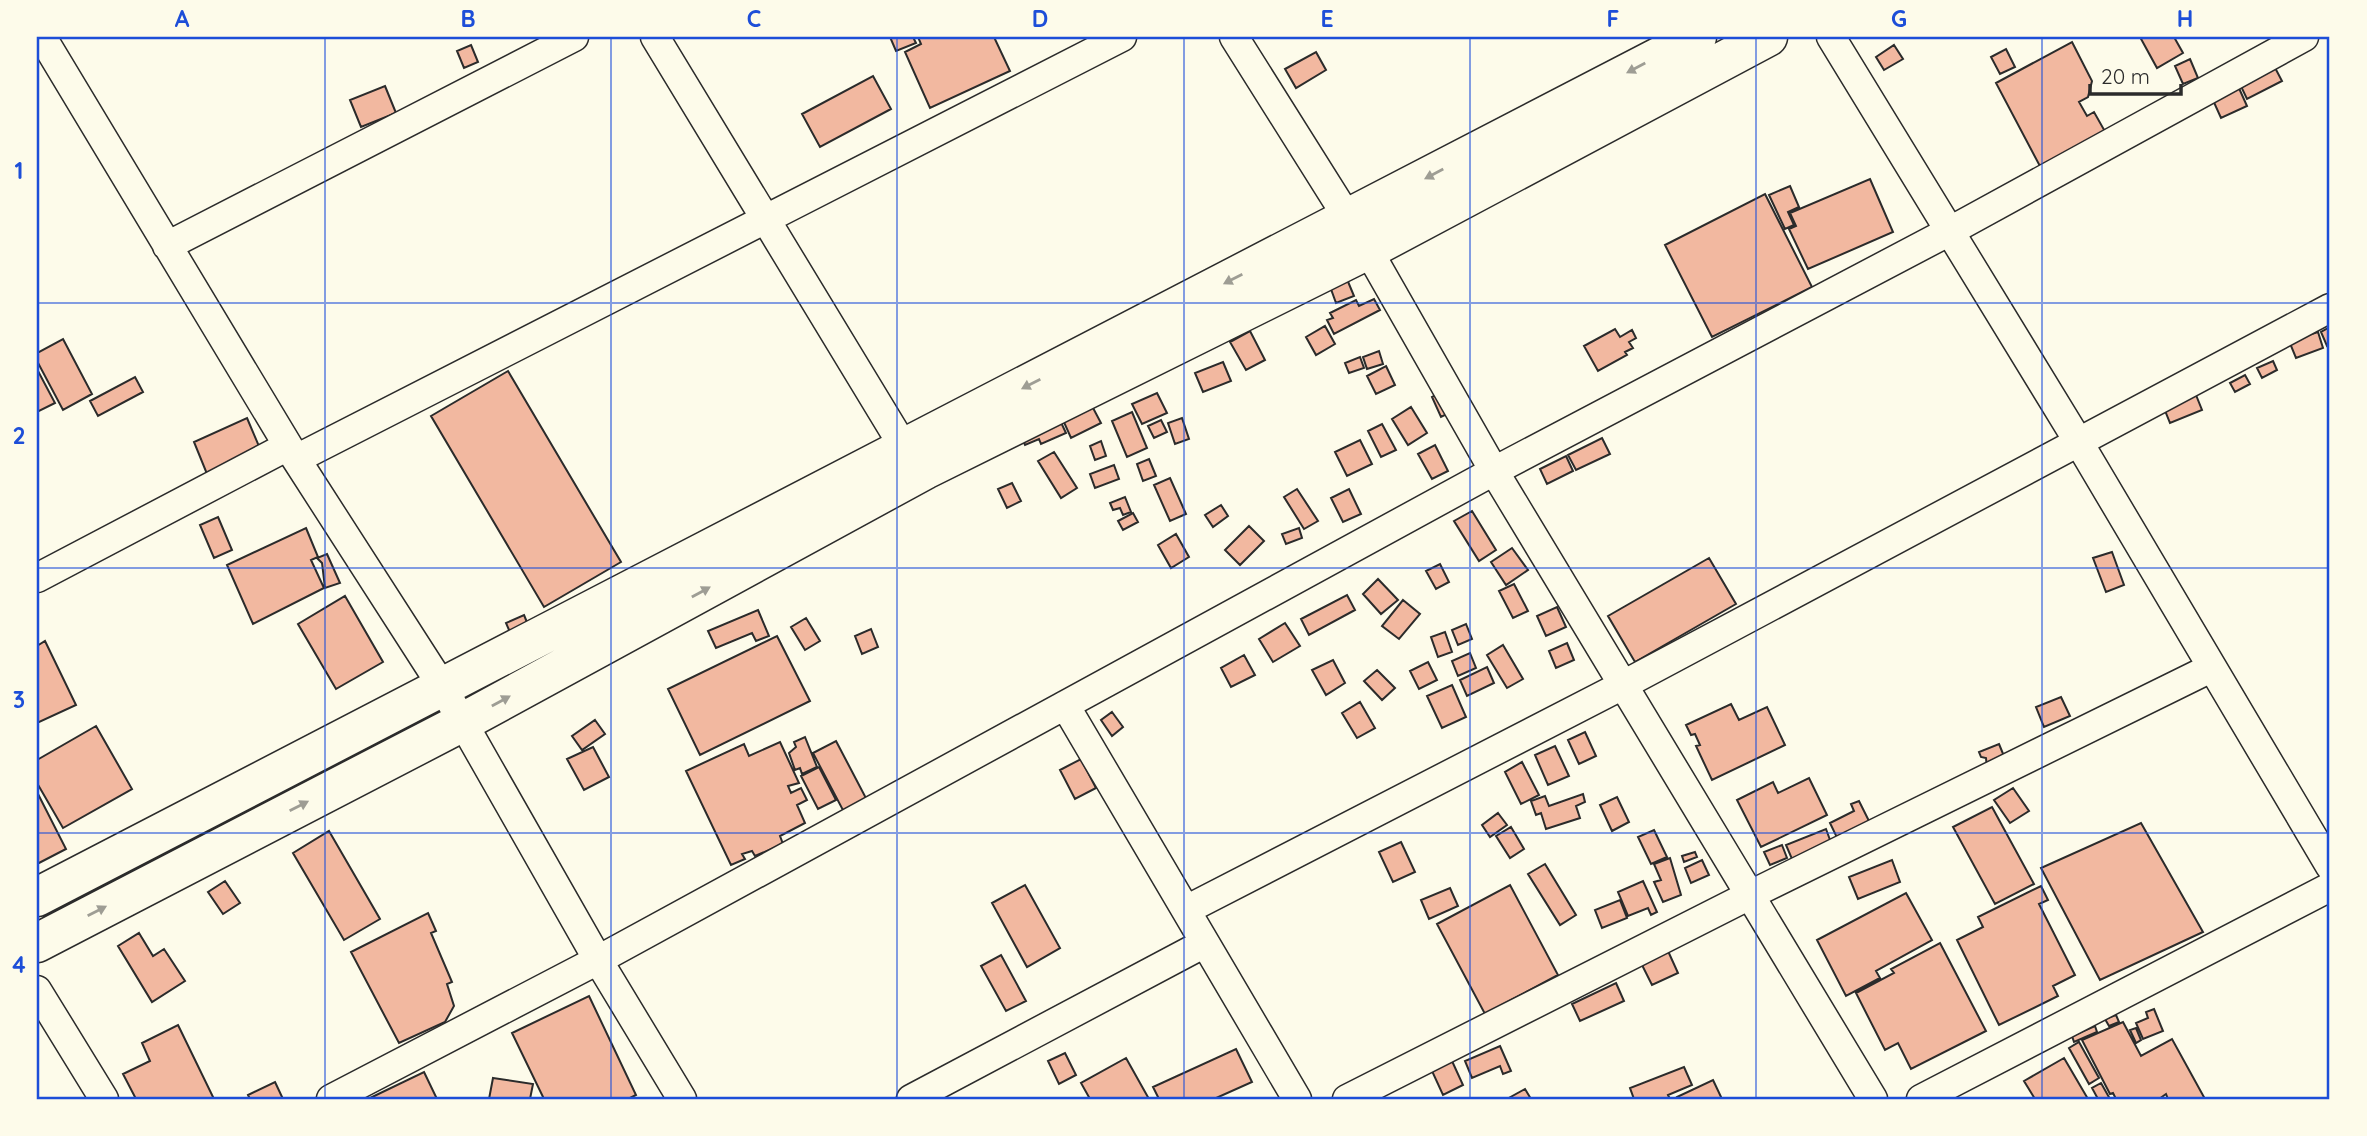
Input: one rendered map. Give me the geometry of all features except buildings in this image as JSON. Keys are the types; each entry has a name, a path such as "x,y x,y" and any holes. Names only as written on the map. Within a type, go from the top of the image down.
{"street":[{"path":"42,37 292,453 442,686 598,960 682,1099"},
{"path":"167,246 574,37"},
{"path":"654,37 905,449"},
{"path":"39,571 292,453 765,219 1122,37"},
{"path":"1234,37 1349,218 1494,471 1752,894 1872,1099"},
{"path":"37,897 1697,37"},
{"path":"37,943 461,723 925,470 1368,250 1768,37"},
{"path":"1831,37 2078,441 2330,866"},
{"path":"331,1099 598,960 1494,471 1950,231 2304,37"},
{"path":"1186,910 1623,685 2330,308"},
{"path":"1347,1099 1752,894 2211,668"},
{"path":"1065,705 1297,1099"},
{"path":"1921,1099 2330,887"},
{"path":"911,1099 1205,943"},
{"path":"37,990 104,1099"}]}
